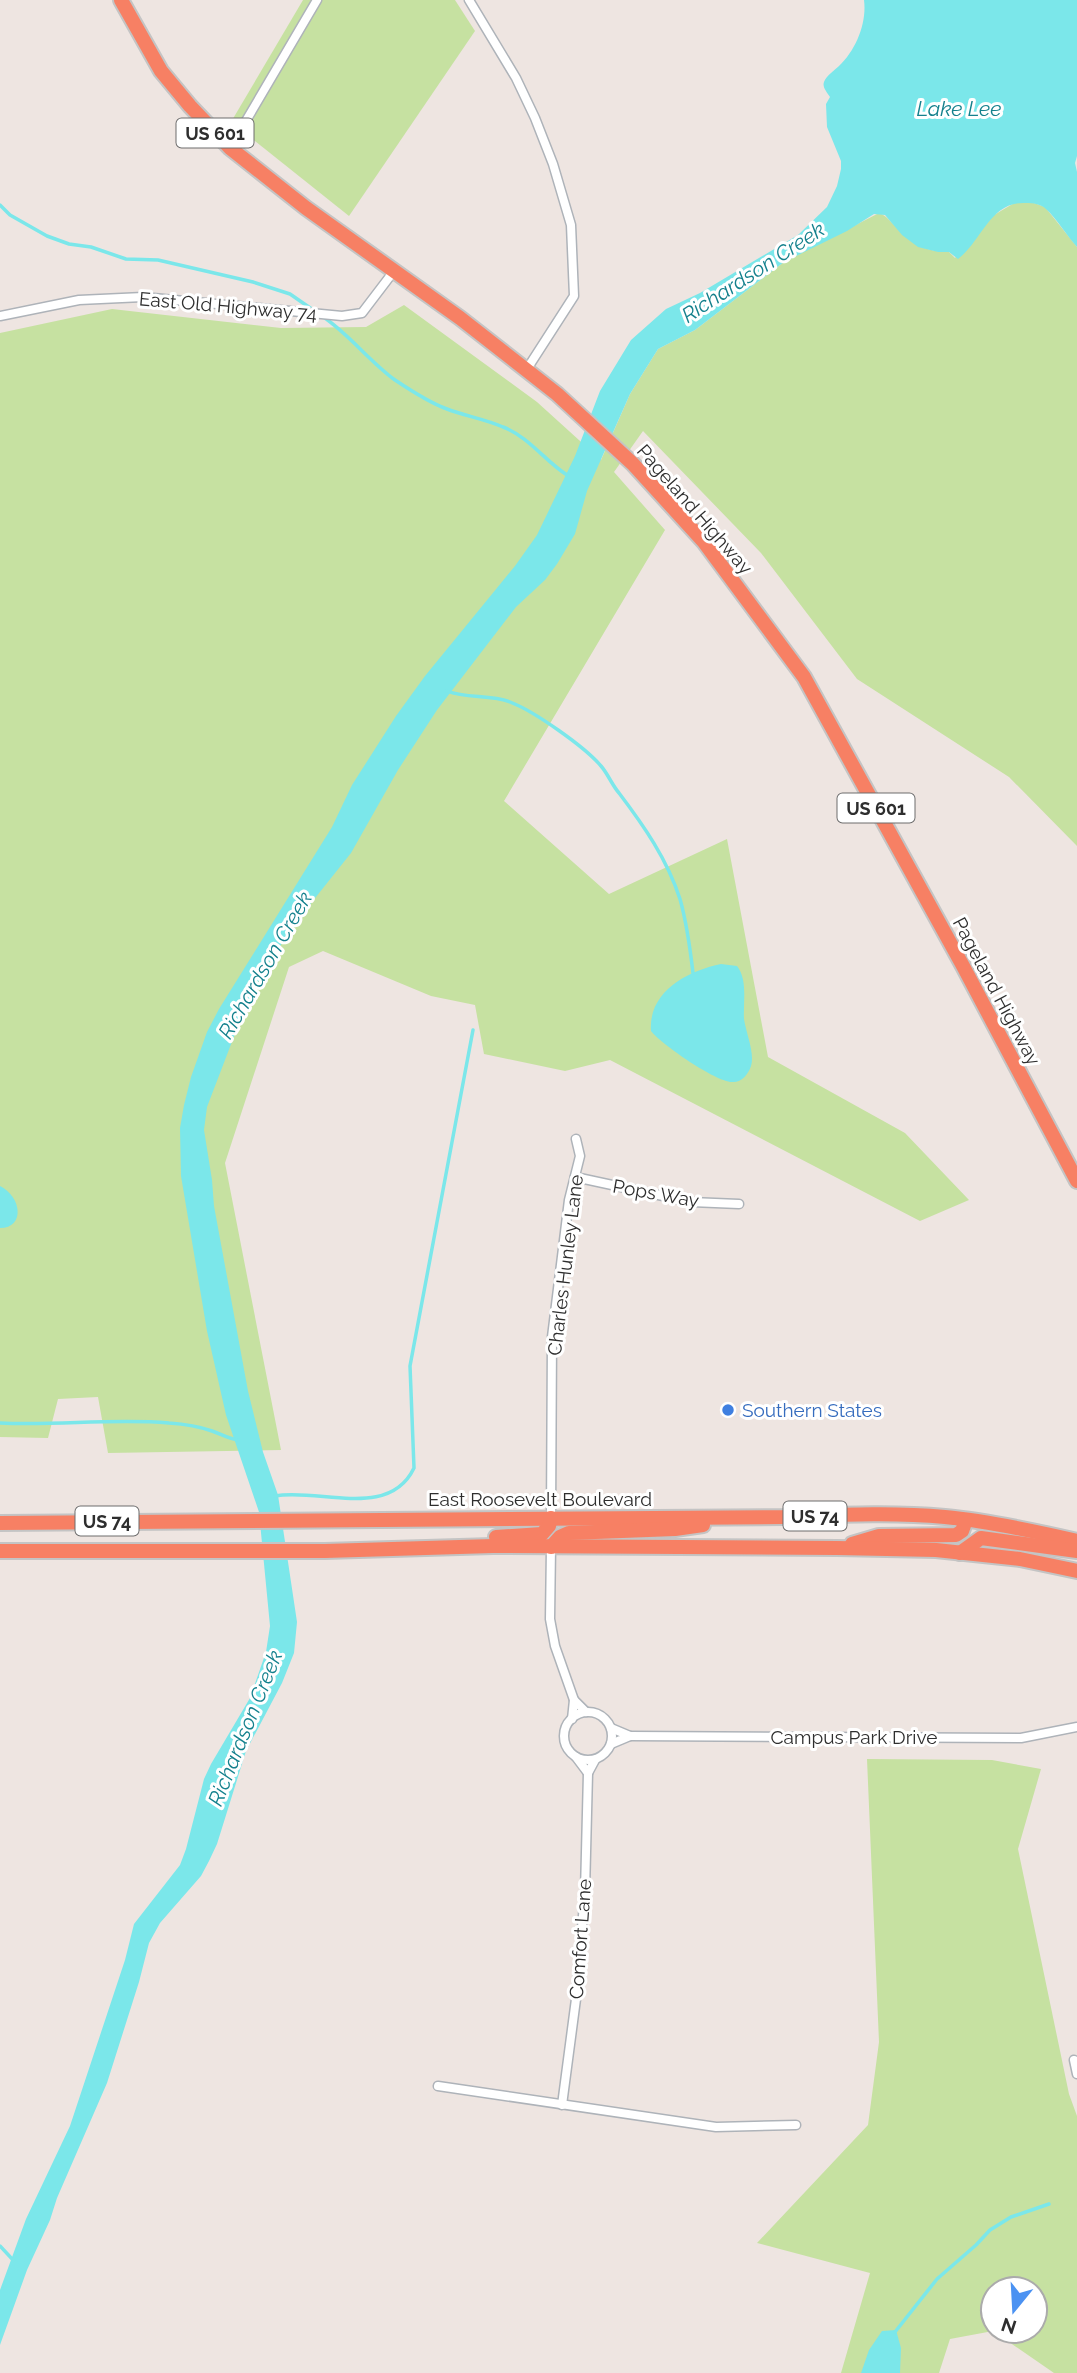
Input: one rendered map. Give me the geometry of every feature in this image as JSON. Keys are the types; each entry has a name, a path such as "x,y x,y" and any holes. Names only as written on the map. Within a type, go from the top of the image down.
{"highway":[{"name":"Pageland Highway","path":"121,0 161,71 230,148 306,208 527,369 633,464 704,542 804,677 963,966 1077,1181"},
{"name":"East Roosevelt Boulevard","path":"1,1523 862,1514 945,1517 1077,1541"},
{"path":"551,1547 560,1537 569,1533 675,1529 738,1517"},
{"path":"387,1549 439,1539 539,1535 547,1529 551,1518"},
{"path":"837,1548 879,1536 956,1535 962,1531 966,1520"},
{"path":"960,1553 981,1538 1077,1551"},
{"name":"US 74","path":"0,1551 324,1551 493,1546 837,1548 960,1553 1020,1559 1077,1572"}],"street":[{"path":"230,148 317,0"},
{"path":"469,0 516,78 535,118 553,164 571,225 574,296 527,369"},
{"name":"East Old Highway 74","path":"0,316 79,300 144,297 342,316 362,313 394,271"},
{"name":"Charles Hunley Lane","path":"551,1518 552,1337 569,1200 580,1156 576,1139"},
{"name":"Pops Way","path":"575,1177 691,1202 739,1204"},
{"path":"551,1547 550,1619 555,1646 574,1700 572,1719 564,1733 564,1741 588,1773"},
{"path":"574,1700 586,1712 601,1716 611,1728 611,1744"},
{"path":"572,1719 586,1712"},
{"name":"Campus Park Drive","path":"611,1728 630,1736 1021,1738 1077,1727"},
{"name":"Campus Park Drive","path":"611,1744 630,1736"},
{"name":"Comfort Lane","path":"562,2105 576,1999 585,1892 588,1773 594,1760 602,1757 611,1744"},
{"path":"576,1757 586,1761 594,1760"},
{"path":"1074,2060 1077,2074"},
{"path":"438,2086 716,2127 796,2125"}],"green space":[{"path":"303,0 455,0 475,31 349,216 231,122"},
{"path":"1016,202 1045,207 1077,247 1077,846 1009,777 857,679 761,553 643,431 614,472 665,530 504,801 609,894 727,839 768,1057 905,1133 969,1200 920,1221 610,1060 565,1071 484,1054 475,1005 431,996 323,951 289,967 225,1163 281,1450 108,1453 98,1397 58,1399 48,1438 0,1437 0,333 112,309 281,328 366,327 404,305 537,402 601,460 630,394 658,349 695,330 784,262 879,213 887,217 914,243 927,249 949,252 955,258 994,215"},
{"path":"867,1759 992,1760 1041,1769 1018,1849 1069,2094 1077,2116 1077,2373 1054,2373 1013,2345 1049,2345 1049,2275 979,2275 979,2334 950,2339 939,2373 841,2373 870,2273 757,2243 868,2125 879,2042"}],"water":[{"path":"864,0 1077,0 1077,247 1050,213 1042,206 1034,204 1014,204 1004,208 958,259 949,252 918,247 902,235 885,215 874,214 847,231 784,262 695,330 658,349 630,394 587,491 575,534 557,564 545,580 516,607 437,710 398,770 351,853 296,922 263,972 238,1026 207,1107 204,1130 214,1206 248,1391 263,1452 278,1495 297,1622 294,1653 282,1683 246,1751 217,1844 209,1861 201,1876 160,1923 149,1943 107,2083 27,2270 0,2345 0,2290 26,2219 70,2126 125,1960 134,1924 180,1865 204,1779 250,1698 266,1652 270,1626 259,1512 226,1415 207,1331 181,1176 180,1128 184,1105 207,1032 332,827 352,785 396,716 537,535 575,456 600,391 631,340 666,309 700,293 798,235 827,207 837,186 841,161 827,127 826,104 830,97 824,84 855,44 864,18"},
{"path":"721,964 737,966 744,984 744,1019 752,1061 746,1075 735,1082 724,1080 702,1069 651,1031 656,1005 672,986 695,972"},
{"path":"0,1186 13,1197 18,1211 14,1223 0,1228"},
{"path":"896,2330 901,2348 900,2373 861,2373 869,2350 882,2331"}],"waterway":[{"path":"0,205 10,215 47,236 69,244 91,247 126,259 158,260 253,282 290,294 316,312"},
{"path":"322,316 401,384 440,406 512,431 567,475"},
{"path":"447,691 495,698 520,707 572,740 601,766 646,830 675,884 688,936 693,973"},
{"path":"275,1496 371,1498 388,1493 403,1484 414,1468 410,1366 473,1030"},
{"path":"0,1423 169,1423 201,1428 238,1440"},
{"path":"895,2332 937,2279 990,2230 1011,2217 1049,2204"},
{"path":"0,2246 14,2261"}],"place":[{"name":"Southern States","path":"728,1410"}],"water label":[{"name":"Lake Lee","path":"959,108"},
{"name":"Richardson Creek","path":"753,272"},
{"name":"Richardson Creek","path":"265,965"},
{"name":"Richardson Creek","path":"245,1728"}]}
